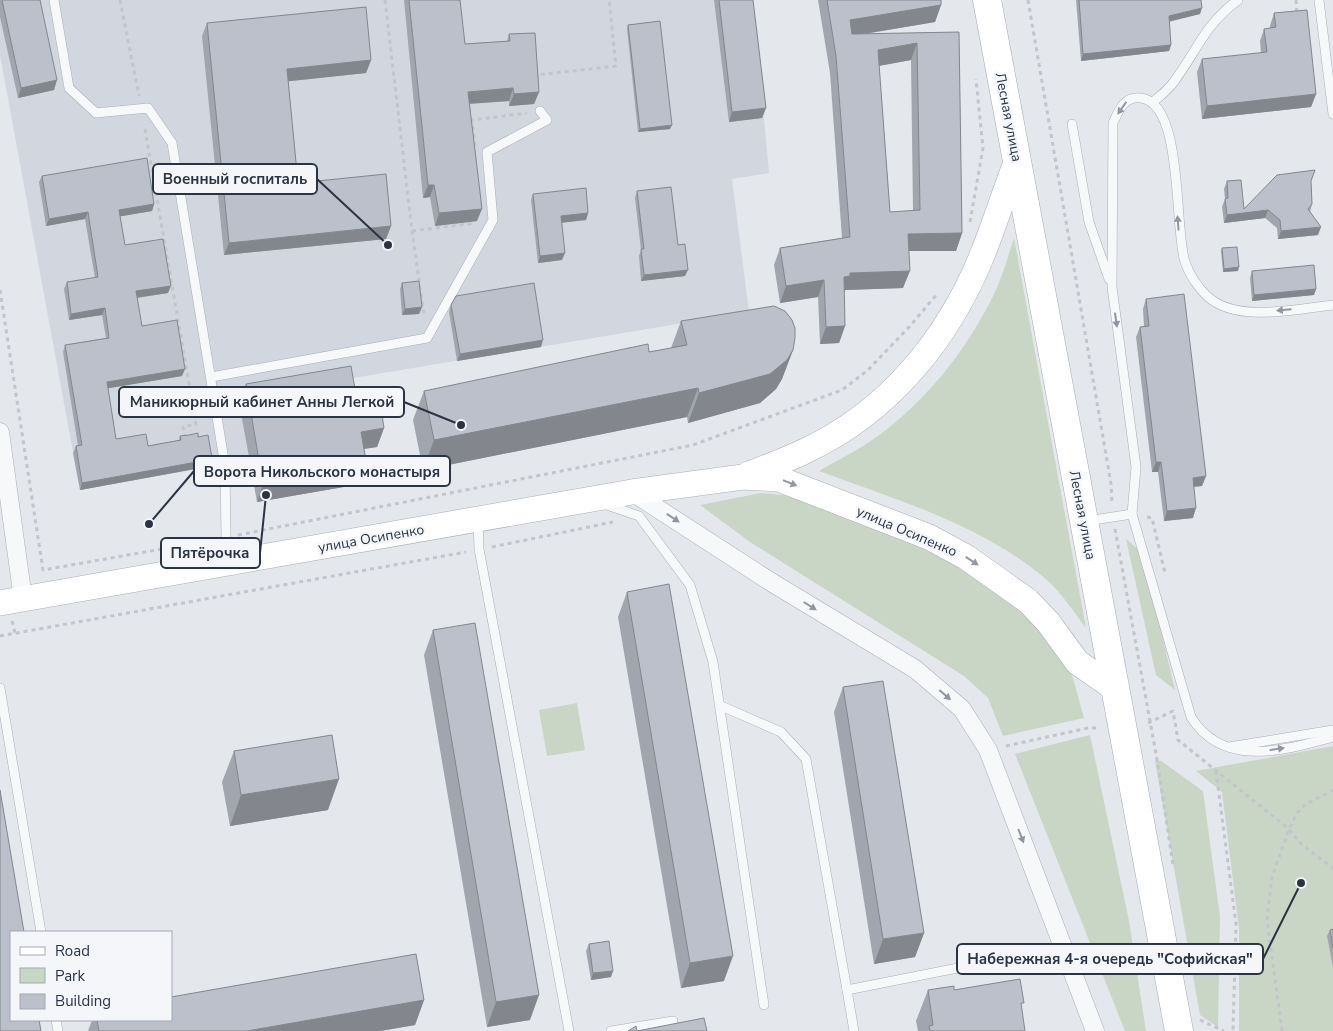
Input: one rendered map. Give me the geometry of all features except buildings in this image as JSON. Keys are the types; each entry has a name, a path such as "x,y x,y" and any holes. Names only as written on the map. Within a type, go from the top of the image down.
{"main road":[{"name":"Лесная улица","path":"986,0 1114,688 1187,1025"},
{"name":"улица Осипенко","path":"743,477 805,451 841,431 877,406 917,366 952,318 979,262 1017,160"},
{"name":"улица Осипенко","path":"11,601 632,492 743,477 780,479 929,538 966,557 1028,601 1048,622 1077,662 1114,688"}],"street":[{"path":"0,432 11,601"},
{"path":"632,492 771,582 915,669 962,709 988,750 1095,1031"}],"lane":[{"path":"54,0 69,88 96,114 148,108 172,143 225,466 226,538 240,561"},
{"path":"1153,102 1172,84 1202,36 1222,12 1238,0"},
{"path":"1319,0 1333,114"},
{"path":"1333,305 1257,312 1237,311 1222,306 1208,297 1198,286 1185,263 1179,234 1172,145 1167,123 1161,111 1153,102 1142,98 1131,99 1122,105 1113,123 1112,287 1136,467 1132,514 1192,717 1198,729 1210,739 1241,752 1263,751 1333,738"},
{"path":"211,377 427,338 493,220 487,152 547,120 540,111"},
{"path":"1072,124 1089,222 1112,287"},
{"path":"590,499 639,516 690,585 712,662 764,1005"},
{"path":"1084,522 1132,514"},
{"path":"478,519 479,549 569,1031"},
{"path":"0,688 41,931"},
{"path":"719,705 781,732 806,759 854,1031"},
{"path":"1229,747 1333,730"},
{"path":"847,990 1033,953 1054,953 1069,960"},
{"path":"611,1031 673,1021"}],"path":[{"path":"120,0 196,424 183,427 186,442"},
{"path":"385,0 412,232 427,338"},
{"path":"1028,0 1111,484 1117,548 1158,764 1174,872"},
{"path":"1296,0 1298,23"},
{"path":"969,227 983,148 976,77"},
{"path":"0,290 43,570 226,538 694,445 842,390 868,370 910,326 940,290"},
{"path":"1132,514 1152,518 1166,577"},
{"path":"0,636 479,549 639,516"},
{"path":"1173,711 1178,740 1289,829 1301,844 1333,868"},
{"path":"1010,745 1088,728"},
{"path":"1216,771 1236,924 1232,1031"},
{"path":"1282,1031 1267,920 1272,877 1289,829 1297,813 1306,805 1333,790"},
{"path":"1187,1025 1224,1031"}],"shaded area":[{"path":"0,0 753,0 769,173 732,179 749,312 239,397 249,460 80,490 0,55"}],"green space":[{"path":"1014,238 1086,628 1063,597 1048,581 1023,561 996,544 939,516 819,471 878,436 914,406 930,389 959,352 984,313 995,292"},
{"path":"761,493 790,496 871,526 952,562 1027,616 1058,647 1072,675 1084,718 1003,736 988,698 964,676 750,542 700,505"},
{"path":"1126,539 1139,550 1150,584 1175,690 1156,675"},
{"path":"577,703 585,750 547,756 539,710"},
{"path":"1090,735 1129,921 1146,1031 1125,1031 1015,754"},
{"path":"1333,746 1333,1031 1239,1031 1239,928 1222,792 1196,771"},
{"path":"1155,761 1161,761 1203,791 1220,917 1218,1027 1200,1015"}],"place":[{"name":"Военный госпиталь","path":"388,245"},
{"name":"Маникюрный кабинет Анны Легкой","path":"461,425"},
{"name":"Пятёрочка","path":"266,495"},
{"name":"Ворота Никольского монастыря","path":"149,524"},
{"name":"Набережная 4-я очередь \"Софийская\"","path":"1301,883"}]}
